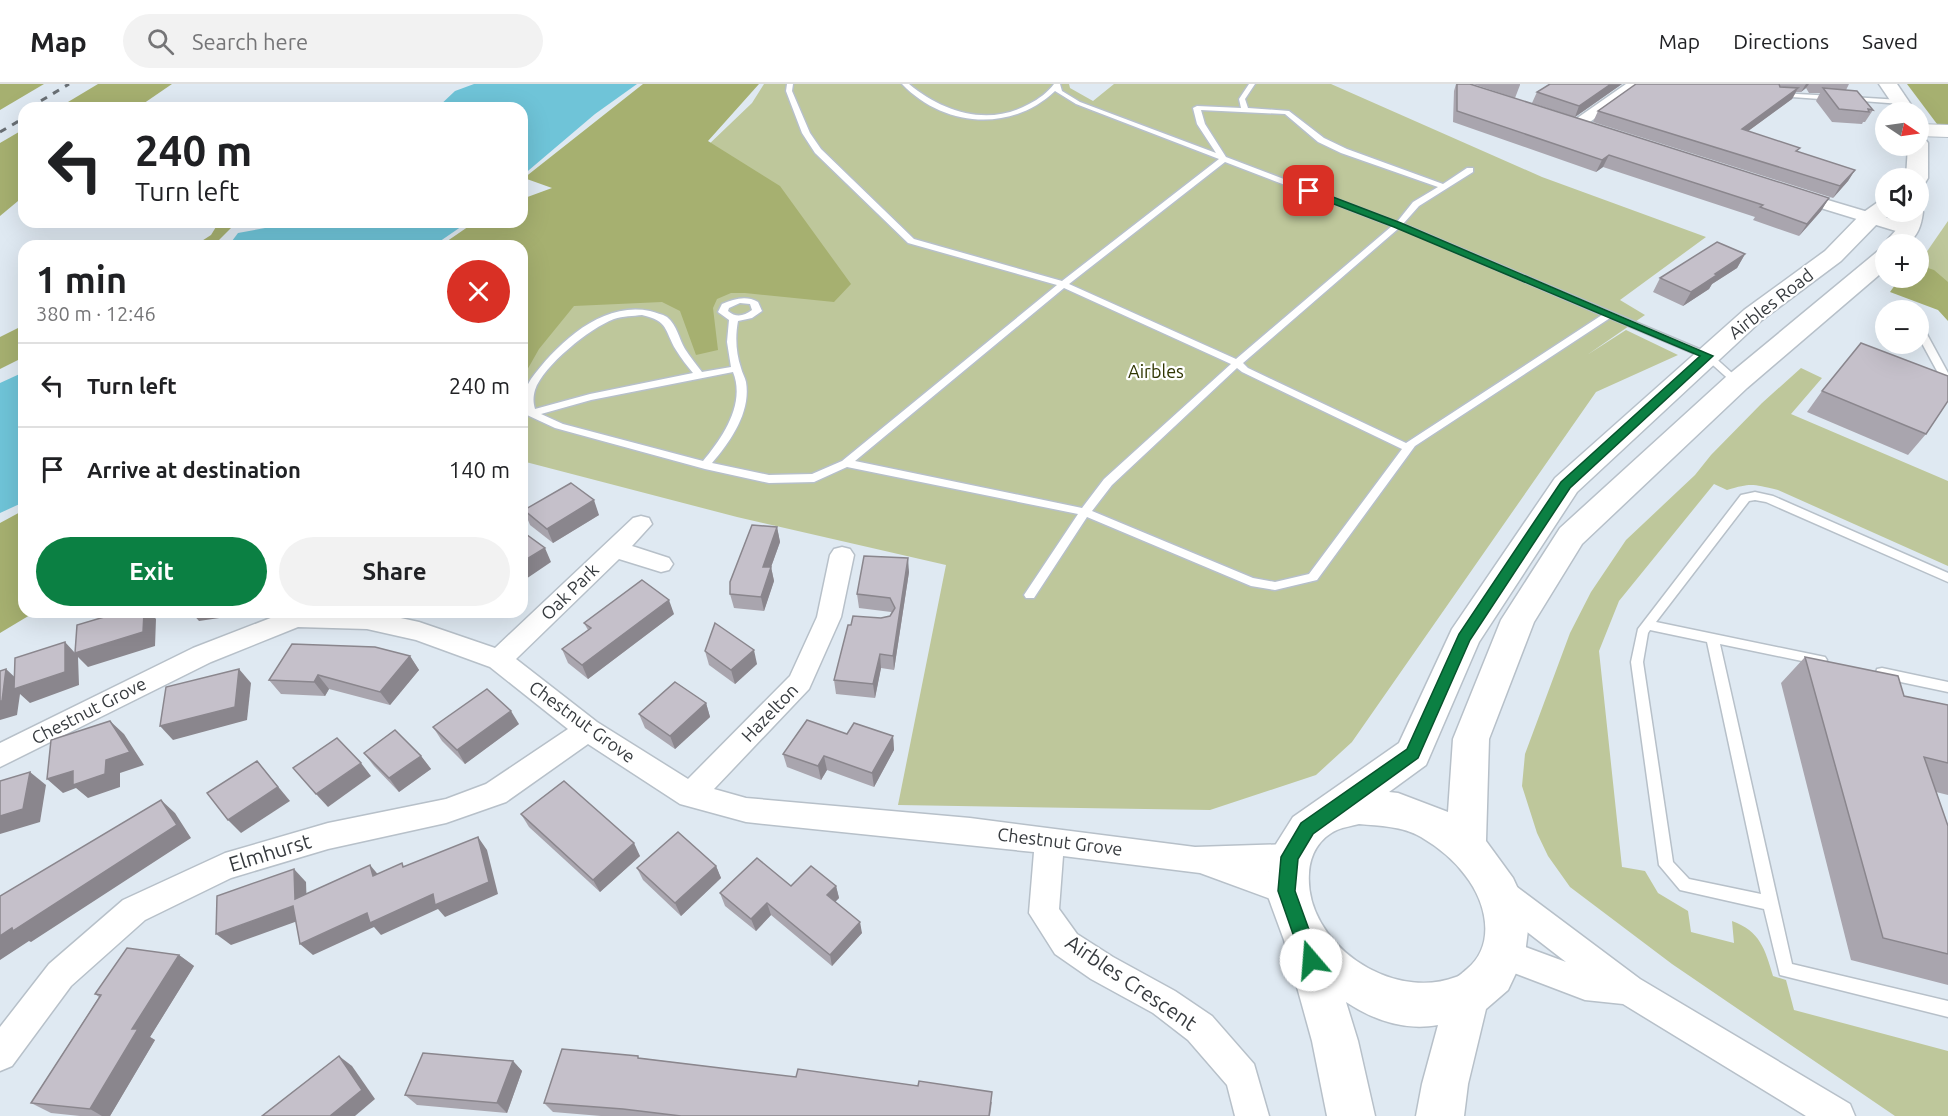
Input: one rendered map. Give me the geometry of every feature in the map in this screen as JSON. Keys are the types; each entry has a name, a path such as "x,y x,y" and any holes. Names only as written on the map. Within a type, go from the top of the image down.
{"main road":[{"path":"1888,84 1901,102"},
{"name":"Airbles Road","path":"1351,1116 1335,1041 1288,874 1307,829 1413,754 1464,638 1566,485 1753,315 1833,256 1875,215"},
{"name":"Airbles Road","path":"1466,847 1471,739 1518,620 1571,536 1737,382 1875,265"},
{"name":"Airbles Road","path":"1305,939 1330,968 1379,998 1420,1006 1467,997 1493,975 1504,954 1507,930 1498,891 1481,864 1466,847 1434,824 1398,810 1359,807 1328,815"},
{"path":"1440,1116 1445,1084 1467,997"}],"street":[{"path":"1578,124 1635,84"},
{"path":"1559,118 1600,131"},
{"path":"1929,130 1948,131"},
{"path":"1779,190 1875,213"},
{"name":"Oak Park","path":"499,660 641,524"},
{"name":"Oak Park","path":"615,549 661,564"},
{"name":"Hazelton","path":"690,795 800,682 840,618 842,555"},
{"name":"Chestnut Grove","path":"0,756 202,655 289,618"},
{"name":"Chestnut Grove","path":"339,618 367,620 419,632 499,660 588,730 690,795 746,810 1050,840 1288,874"},
{"name":"Elmhurst","path":"0,1054 60,975 134,910 225,866 328,836 446,812 496,793 588,730"},
{"name":"Airbles Crescent","path":"1050,840 1044,912 1066,944 1102,968 1164,1002 1200,1028 1242,1076 1252,1116"},
{"path":"1498,891 1629,990 1838,1116"},
{"path":"1504,954 1585,984 1629,990"}],"lane":[{"path":"790,84 789,91 806,133 818,152 911,242 1063,284 1237,363 1245,370 1408,448"},
{"path":"905,84 925,101 937,107 981,118 997,118 1024,111 1037,105 1057,85 1059,92 1078,103 1398,225 1708,356 1737,382"},
{"path":"1245,110 1242,99 1252,84"},
{"path":"1778,95 1875,104"},
{"path":"1224,159 1202,124 1197,108 1287,112 1293,114 1307,130 1336,147 1442,186"},
{"path":"531,413 559,426 705,465 770,479 814,478 846,463 1063,284 1224,159"},
{"path":"1030,595 1085,512 1108,482 1237,363 1398,225 1416,204 1470,170"},
{"path":"531,413 528,393 533,382 561,348 584,330 626,314 660,317 671,326 680,351 699,375"},
{"path":"846,463 1085,512 1251,582 1275,586 1313,577 1408,448 1609,314"},
{"path":"705,465 725,438 739,413 740,381 732,338 734,319"},
{"path":"1929,347 1948,382"},
{"path":"531,413 590,398 736,369"},
{"path":"1770,903 1685,885 1666,865 1637,662 1642,632 1745,498 1755,496 1808,516 1948,578"},
{"path":"1647,625 1832,663"},
{"path":"1712,638 1786,970 1948,1009"},
{"path":"1865,669 1948,687"}],"green space":[{"path":"0,84 44,84 0,110"},
{"path":"98,84 172,84 146,102 68,102"},
{"path":"643,84 759,84 708,141 780,186 851,284 834,302 745,293 731,293 717,299 713,308 718,350 696,355 680,311 662,302 574,306 539,349 528,368 528,240 449,240 466,228 528,228 528,197 552,188 528,179 528,175"},
{"name":"Airbles","path":"764,84 1069,84 1070,88 1093,101 1114,84 1331,84 1542,177 1706,237 1620,300 1645,315 1587,355 1626,330 1678,355 1596,392 1352,742 1316,775 1210,810 898,805 946,565 737,517 528,463 528,348 705,148 752,103"},
{"path":"1907,84 1948,84 1948,128 1940,128 1929,113 1929,102 1920,102"},
{"path":"18,132 18,201 0,216 0,143"},
{"path":"1948,221 1948,294 1929,284 1929,249"},
{"path":"215,228 231,228 219,240 203,240 211,235"},
{"path":"1929,268 1934,270 1948,282 1948,321 1938,310 1929,307 1929,300 1911,300 1890,292 1893,288 1929,288"},
{"path":"18,328 18,360 0,369 0,337"},
{"path":"1801,368 1822,378 1791,414 1948,481 1948,566 1778,490 1752,485 1727,490 1714,484 1619,601 1599,651 1622,867 1645,871 1658,893 1688,911 1691,932 1734,943 1732,921 1749,930 1764,949 1773,976 1786,980 1794,1010 1948,1051 1948,1116 1895,1116 1672,964 1570,887 1548,856 1537,833 1522,786 1525,754 1570,633 1591,592 1626,540 1695,475 1711,455 1762,403"},
{"path":"18,513 18,618 25,618 0,633 0,523"}],"water":[{"path":"474,84 637,84 595,114 528,171 528,102 443,102 455,91"},
{"path":"265,228 459,228 442,240 233,240 238,233"},
{"path":"18,375 18,505 0,513 0,383"}],"building":[{"path":"1457,84 1470,84 1829,198 1807,224 1760,207 1763,205 1609,155 1602,160 1457,111"},
{"path":"1550,84 1611,84 1579,106 1537,92"},
{"path":"1636,84 1779,84 1780,87 1798,88 1742,129 1800,148 1796,151 1855,170 1840,186 1598,111"},
{"path":"1823,88 1857,91 1873,110 1868,109 1869,112 1839,109"},
{"path":"1717,242 1745,254 1691,292 1660,278"},
{"path":"1861,343 1875,348 1875,354 1890,354 1948,376 1948,401 1926,434 1822,391"},
{"path":"571,483 594,500 547,529 528,513 528,508"},
{"path":"752,525 777,527 763,567 771,567 761,597 730,594 730,582"},
{"path":"528,536 545,548 528,558"},
{"path":"864,556 908,558 893,656 880,654 873,684 834,680 848,625 851,625 853,616 881,618 890,616 895,608 890,598 857,594"},
{"path":"642,580 669,600 582,665 562,649 591,628 584,623"},
{"path":"101,618 144,618 143,632 75,653 77,625"},
{"path":"715,623 754,650 731,670 705,651"},
{"path":"65,642 65,672 14,689 15,658"},
{"path":"292,644 375,647 410,656 380,692 318,675 314,682 269,680"},
{"path":"1805,657 1898,676 1904,696 1948,705 1948,763 1924,757 1948,826 1948,954 1883,938"},
{"path":"6,669 2,701 0,701 0,671"},
{"path":"239,669 235,707 160,726 166,687"},
{"path":"675,682 706,703 670,736 639,714"},
{"path":"487,689 511,711 457,750 433,727"},
{"path":"807,720 847,734 854,723 893,736 872,773 824,756 818,766 783,754"},
{"path":"110,721 130,752 106,760 105,774 73,785 73,771 47,779 51,740"},
{"path":"395,730 421,756 389,778 364,753"},
{"path":"337,738 361,763 316,794 293,768"},
{"path":"257,761 278,787 228,820 207,793"},
{"path":"30,772 23,809 0,816 0,781"},
{"path":"564,781 634,843 593,880 521,814"},
{"path":"161,800 177,825 13,931 12,928 0,936 0,896"},
{"path":"678,832 716,866 675,903 637,868"},
{"path":"478,837 489,882 435,905 433,894 370,923 367,913 300,944 293,906 216,934 217,896 294,869 295,899 370,865 373,876 402,863 403,867"},
{"path":"757,858 791,886 811,866 836,886 827,895 860,922 830,955 767,903 751,919 720,893"},
{"path":"127,948 179,955 132,1029 138,1029 90,1109 31,1103 101,995 95,994"},
{"path":"562,1049 638,1056 638,1058 796,1077 798,1069 918,1086 919,1081 992,1092 989,1116 681,1116 544,1103"},
{"path":"423,1053 513,1061 497,1103 405,1095"},
{"path":"339,1056 362,1090 330,1116 262,1116"}],"railway":[{"path":"39,102 69,84"},
{"path":"0,132 18,122"}],"route":[{"path":"1309,191 1398,225 1708,356 1566,485 1464,638 1413,754 1307,829 1290,857 1287,891 1311,960"}]}
